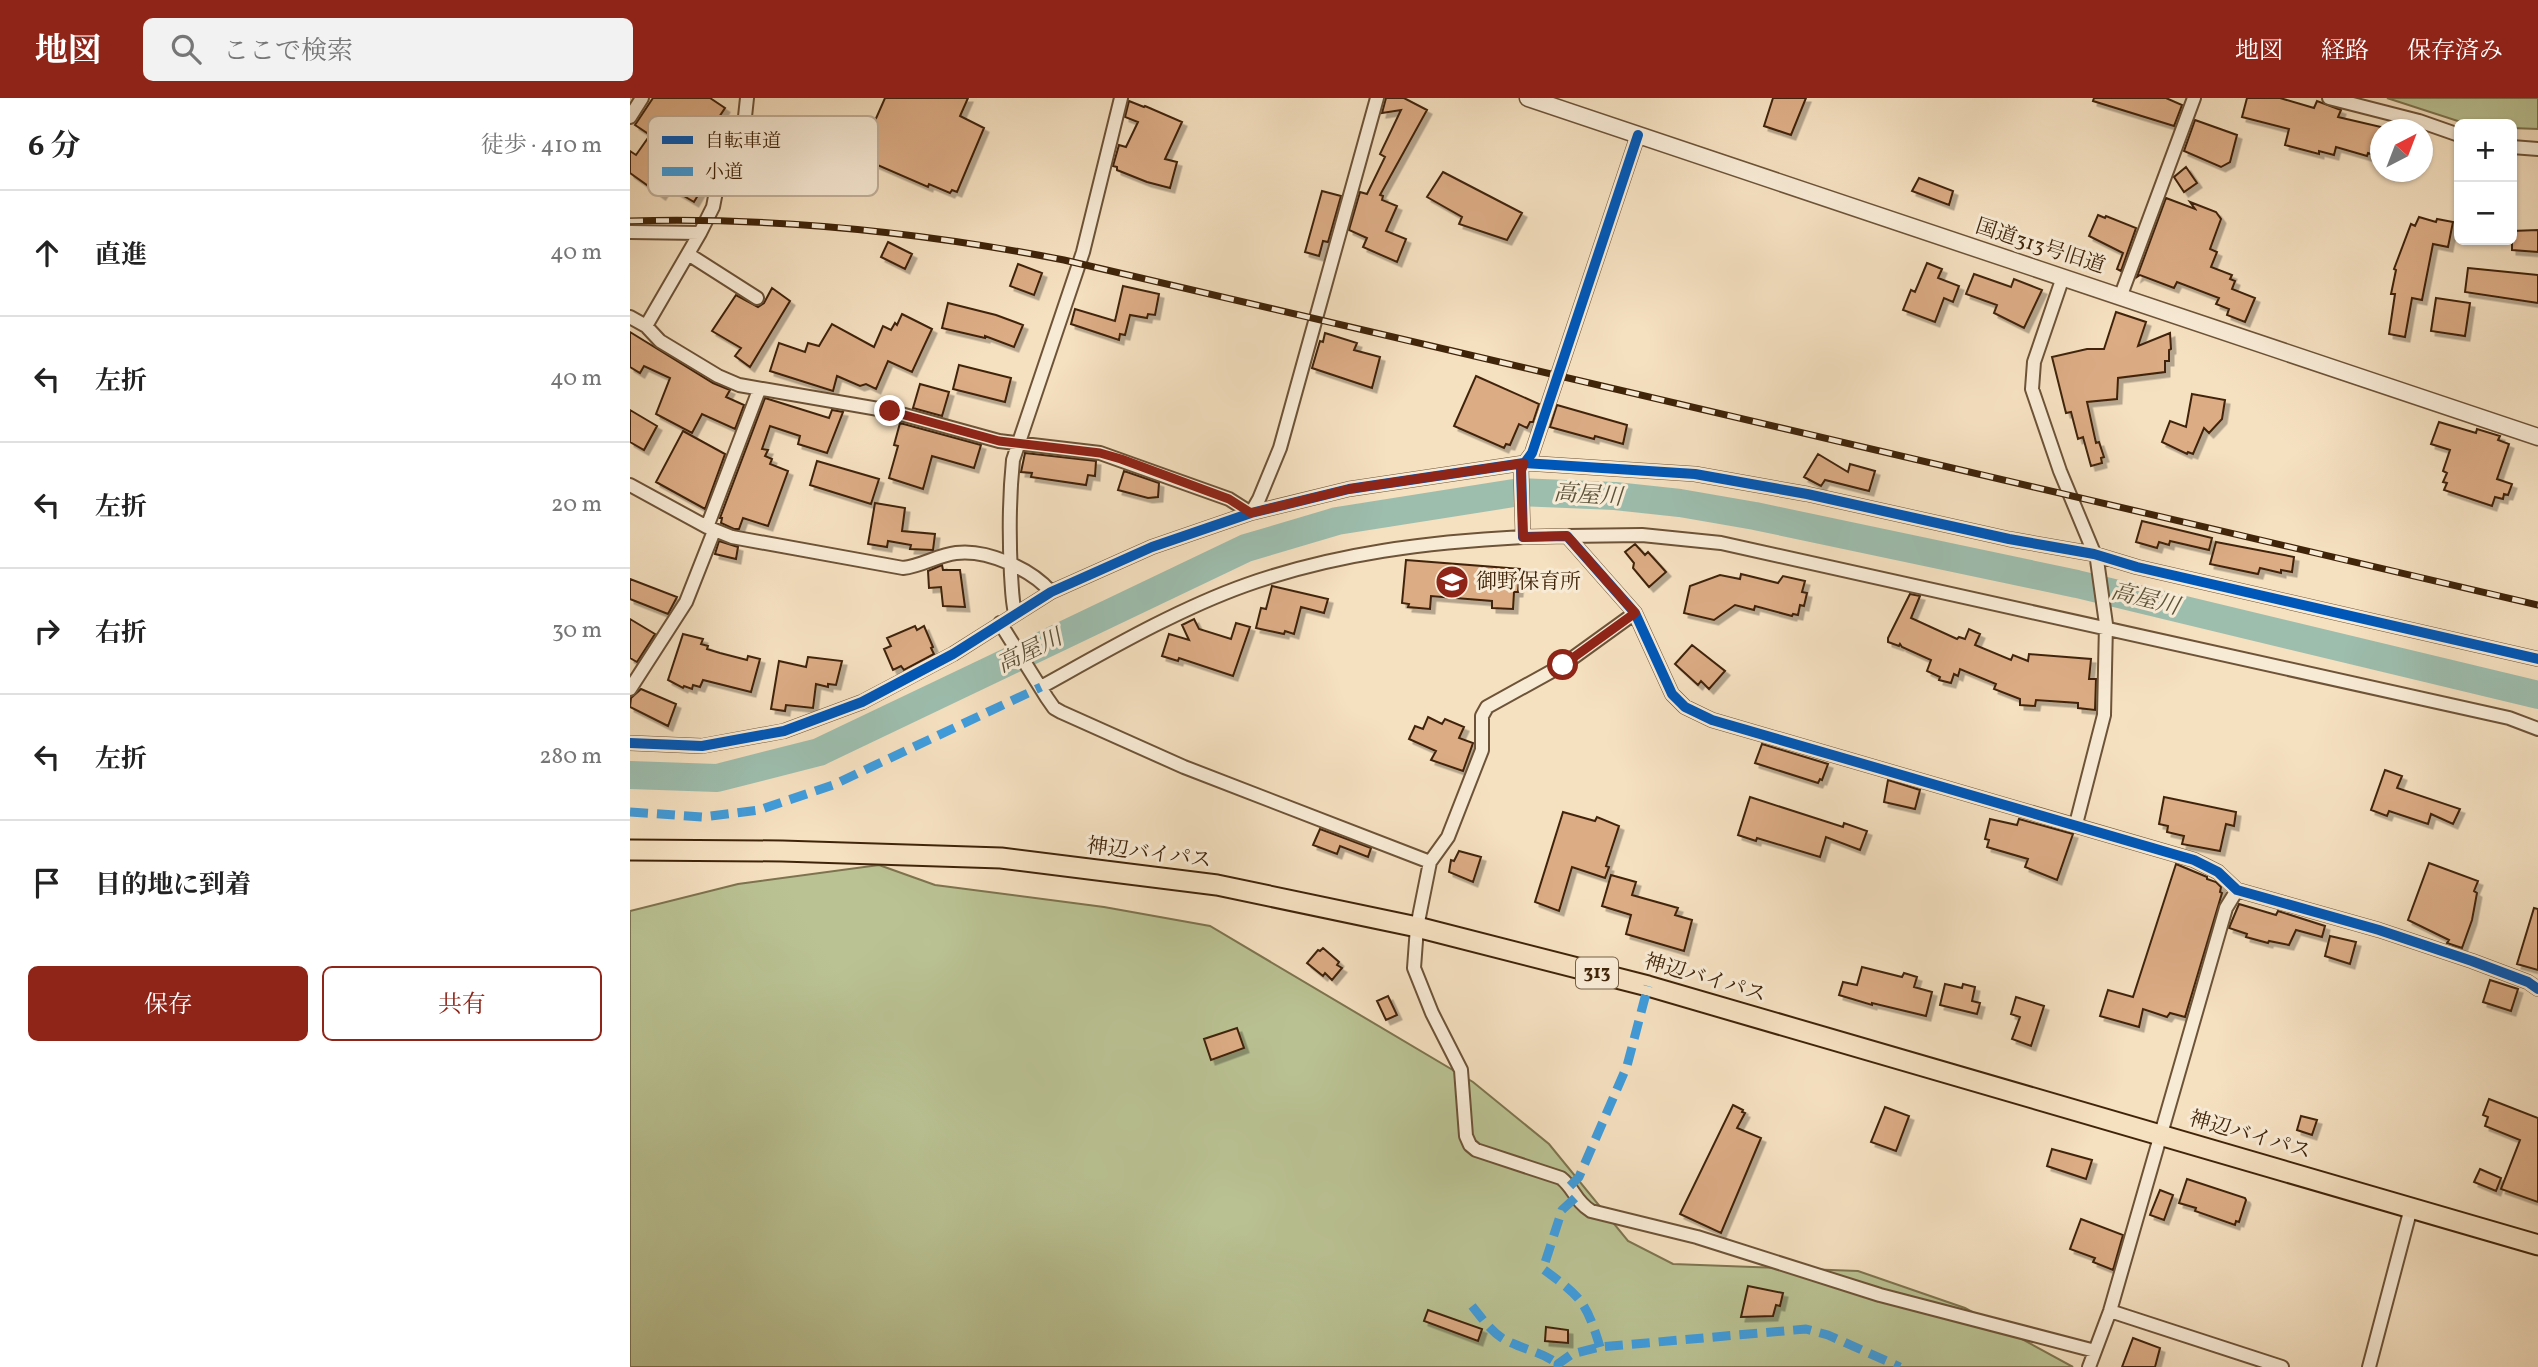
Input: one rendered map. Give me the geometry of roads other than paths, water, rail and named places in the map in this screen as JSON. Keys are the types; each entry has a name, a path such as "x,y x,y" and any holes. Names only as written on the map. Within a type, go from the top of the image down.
{"highway":[{"name":"神辺バイパス","path":"630,850 782,851 1000,858 1217,885 1417,927 1648,986 2538,1245"}],"street":[{"path":"630,117 642,98"},
{"path":"745,116 747,98"},
{"path":"1015,613 1010,564 1010,491 1017,443 1083,252 1121,98"},
{"path":"1251,513 1280,448 1377,98"},
{"name":"国道313号旧道","path":"1528,98 2538,437"},
{"path":"2121,295 2193,98"},
{"path":"2329,98 2419,121 2454,133"},
{"path":"1523,534 1522,467 1532,453 1638,135"},
{"path":"2517,147 2538,149"},
{"path":"646,326 700,233 713,207 715,196"},
{"path":"630,232 700,233"},
{"path":"688,254 757,298"},
{"path":"2063,276 2034,362 2032,389 2060,471 2096,557 2106,627 2104,715 2076,824"},
{"path":"630,317 646,326 660,341 718,376 739,385 890,411 999,441 1100,453 1229,499 1251,513"},
{"path":"630,689 686,602 759,390"},
{"path":"630,743 702,746 784,731 862,702 1002,627 1015,613 1051,592 1152,547 1251,513 1349,489 1522,467 1695,474 1807,494 2096,557 2538,659"},
{"path":"630,485 711,529 732,537 903,568 956,553 986,554 1044,583 1051,592"},
{"path":"1039,684 1245,585 1352,555 1444,541 1523,534 1642,535 1721,543 2509,718 2538,729"},
{"path":"1567,536 1635,613 1672,694 1685,707 1712,720 2194,860 2218,872 2237,890 2379,930 2472,961 2528,982 2538,989"},
{"path":"1635,613 1563,665 1487,707 1482,716 1482,750 1448,837 1430,862 1417,927 1414,968 1416,979 1461,1070 1466,1136 1470,1146 1561,1178 1570,1186 1581,1205 1591,1211 1697,1237 1880,1294 2095,1351"},
{"path":"1002,627 1054,708 1184,767 1430,862"},
{"path":"2089,1367 2110,1311 2163,1135 2226,908 2237,890"},
{"path":"2369,1367 2411,1208"},
{"path":"2110,1311 2282,1367"}],"waterway":[{"name":"高屋川","path":"630,775 717,778 819,752 1246,548 1337,521 1520,492 1615,496 1680,503 1755,516 2077,584 2538,695"}],"railway":[{"path":"630,221 739,221 848,228 1064,260 2538,605"}],"place":[{"name":"御野保育所","path":"1452,582"}]}
